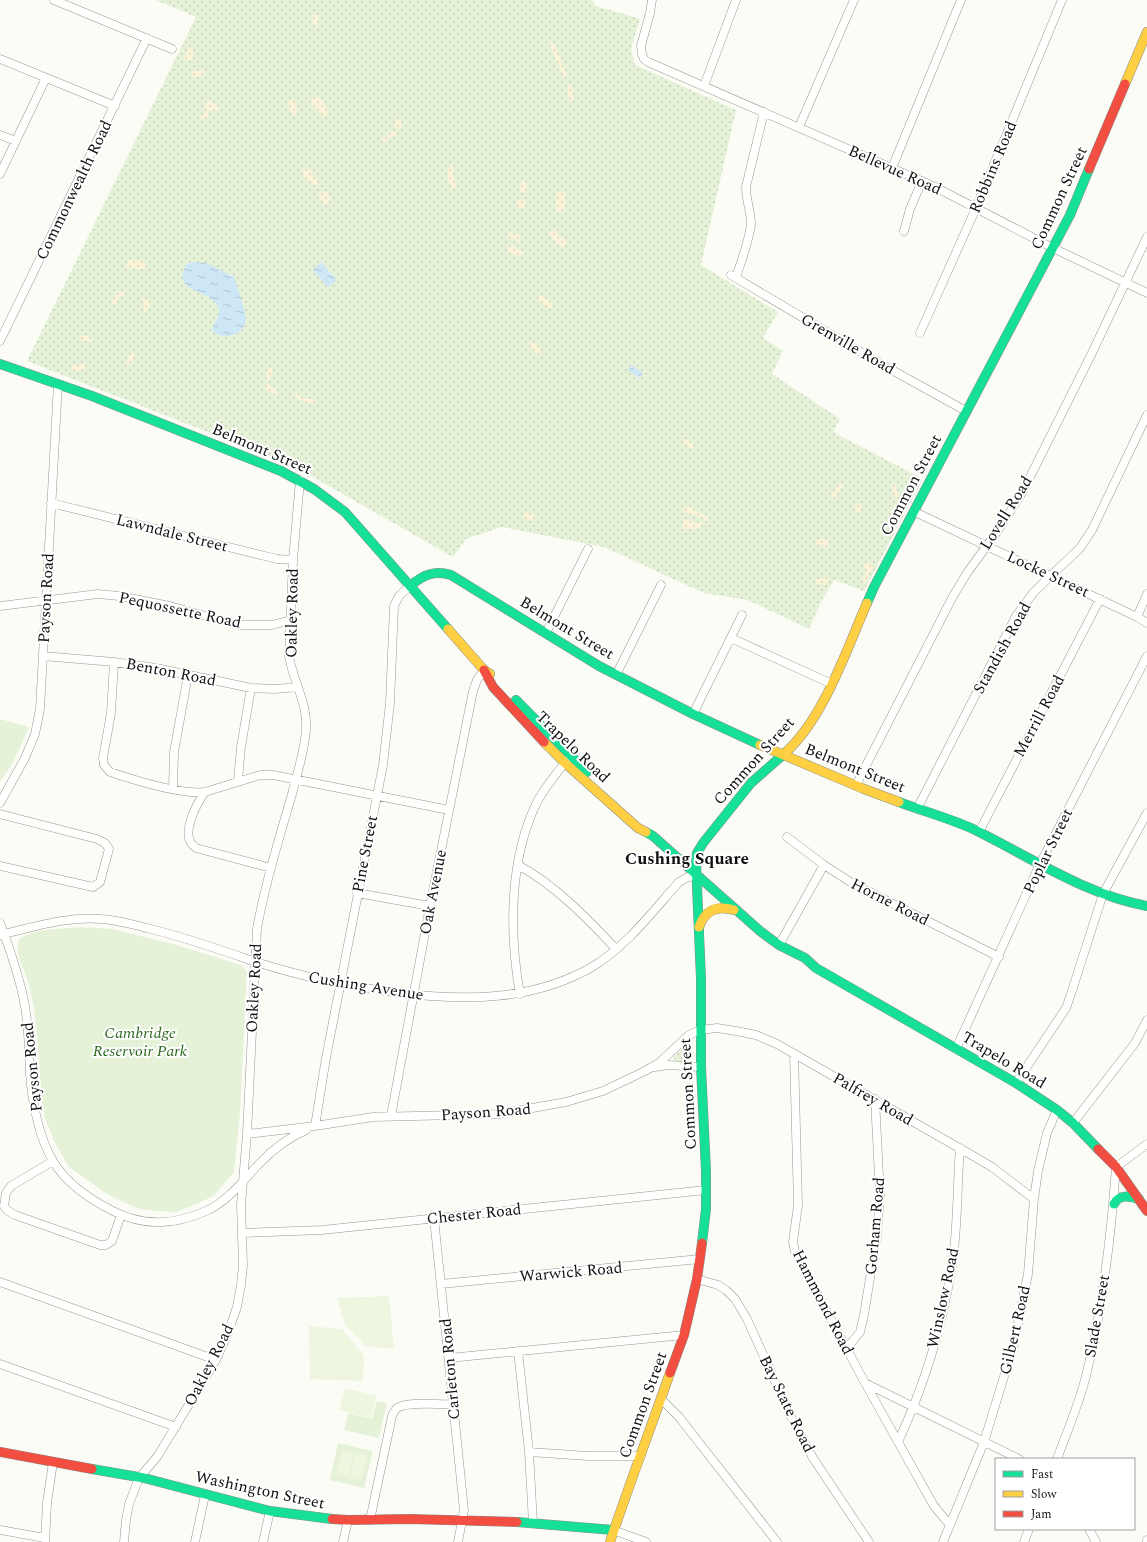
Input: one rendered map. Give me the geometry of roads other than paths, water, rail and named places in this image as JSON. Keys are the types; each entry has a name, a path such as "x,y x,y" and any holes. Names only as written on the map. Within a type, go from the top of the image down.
{"main road":[{"name":"Common Street","path":"610,1542 630,1481 641,1456 684,1335 700,1259 706,1209 706,1160 701,1067 701,979 696,856 701,845 747,787 765,768 792,746 832,684 868,600 1053,248 1081,191 1147,32"},
{"name":"Belmont Street","path":"0,364 58,384 281,471 300,480 327,497 345,512 410,586 420,578 432,572 451,575 616,675 693,714 856,785 979,832 1040,865 1103,894 1126,902 1147,906"},
{"name":"Trapelo Road","path":"410,586 484,670 499,682 567,759 643,822 653,836 734,910 779,945 801,955 810,961 816,968 1016,1083 1057,1110 1073,1123 1116,1167 1147,1211"},
{"path":"699,927 703,916 711,909 722,907 734,910"},
{"path":"1114,1204 1116,1198 1119,1196 1128,1196 1139,1199"},
{"name":"Washington Street","path":"0,1452 139,1478 270,1511 310,1518 348,1520 410,1519 533,1523 613,1530"}],"street":[{"path":"54,0 172,49"},
{"name":"Bellevue Road","path":"652,0 641,46 644,59 648,62 922,181 1053,248 1147,292"},
{"path":"704,86 736,0"},
{"path":"799,127 854,0"},
{"path":"892,168 961,0"},
{"name":"Robbins Road","path":"920,333 976,208 1062,0"},
{"name":"Commonwealth Road","path":"0,341 147,38"},
{"path":"0,59 115,106"},
{"path":"0,174 46,78"},
{"name":"Grenville Road","path":"764,112 746,187 746,196 750,214 749,233 734,277 882,364 966,411"},
{"path":"0,135 16,141"},
{"path":"904,231 910,209 922,181"},
{"name":"Lovell Road","path":"856,785 952,598 986,545 999,529 1022,491 1091,355 1147,237"},
{"name":"Payson Road","path":"1,801 25,758 35,734 40,709 58,384"},
{"name":"Standish Road","path":"917,809 1016,616 1034,592 1050,575 1080,548 1092,530 1124,467 1147,415"},
{"name":"Oakley Road","path":"124,1542 129,1504 139,1478 157,1457 216,1360 228,1333 237,1306 241,1285 243,1265 242,1183 247,1134 256,929 261,903 296,780 306,730 306,713 292,672 289,656 300,480"},
{"name":"Lawndale Street","path":"51,503 277,559 294,560"},
{"name":"Locke Street","path":"915,512 1137,617"},
{"path":"546,633 588,549"},
{"path":"616,675 661,585"},
{"name":"Pine Street","path":"315,1126 340,984 382,765 390,703 394,606 399,596 410,586"},
{"name":"Pequossette Road","path":"0,606 46,602 98,594 119,596 170,606 238,625 272,625 291,620"},
{"path":"1147,594 1137,617 1147,623"},
{"name":"Merrill Road","path":"979,832 1100,599"},
{"path":"693,714 742,615"},
{"path":"731,638 832,684"},
{"name":"Benton Road","path":"43,656 114,662 251,688 275,689 298,687"},
{"name":"Poplar Street","path":"956,1049 1040,865 1147,656"},
{"path":"114,662 111,713 103,758 104,765 110,772 173,789 196,793 205,792 260,774 273,775 449,810"},
{"name":"Oak Avenue","path":"391,1116 430,906 474,688 477,680 484,670"},
{"path":"173,789 174,752 188,675"},
{"path":"238,780 241,747 251,688"},
{"path":"520,994 516,968 513,928 518,865 526,834 538,802 567,759"},
{"path":"205,792 198,801 193,813 189,829 190,842 196,848 271,868"},
{"path":"1016,1083 1068,1002 1103,894 1147,813"},
{"path":"0,814 97,838 106,843 109,849 100,882 93,887 0,866"},
{"name":"Horne Road","path":"787,837 824,865 859,887 998,957"},
{"path":"518,865 533,873 557,892 595,927 616,949"},
{"path":"779,945 824,865"},
{"name":"Cushing Avenue","path":"2,935 41,924 70,919 102,919 125,922 164,932 302,976 340,984 441,998 492,997 520,994 545,987 572,978 594,966 616,949 636,930 679,882 688,877 697,876"},
{"path":"357,893 430,906"},
{"name":"Payson Road","path":"0,923 2,935 18,979 26,1012 33,1100 41,1130 53,1161 73,1184 97,1203 121,1215 140,1220 161,1223 178,1221 208,1210 226,1198 275,1149 290,1137 315,1126"},
{"path":"1073,1123 1135,1043 1142,1033 1147,1020"},
{"name":"Palfrey Road","path":"700,1030 723,1029 750,1034 769,1040 992,1167 1034,1199"},
{"name":"Payson Road","path":"247,1134 315,1126 357,1119 391,1116 499,1114 566,1102 604,1091 650,1068 663,1059 688,1035 700,1030"},
{"name":"Hammond Road","path":"794,1054 798,1205 793,1242 795,1252 847,1348 864,1383 934,1506 949,1524"},
{"name":"Payson Road","path":"650,1068 668,1065 701,1067"},
{"name":"Gorham Road","path":"847,1348 860,1332 877,1235 880,1196 875,1099"},
{"name":"Gilbert Road","path":"943,1542 949,1524 984,1442 1013,1347 1029,1267 1034,1199 1038,1171 1047,1133 1057,1110"},
{"path":"1116,1167 1147,1145"},
{"name":"Winslow Road","path":"898,1442 914,1408 935,1341 950,1272 957,1223 957,1190 960,1148"},
{"path":"53,1161 10,1186 5,1198 4,1206 7,1210 15,1215 100,1245 106,1245 112,1241 121,1215"},
{"name":"Slade Street","path":"1057,1458 1086,1376 1097,1322 1114,1204 1116,1167"},
{"name":"Chester Road","path":"242,1233 322,1230 706,1190"},
{"name":"Carleton Road","path":"434,1218 464,1510 458,1542"},
{"name":"Warwick Road","path":"441,1284 700,1259"},
{"name":"Bay State Road","path":"697,1279 718,1285 726,1290 735,1299 747,1319 790,1414 813,1458 869,1542"},
{"path":"0,1282 216,1360"},
{"path":"448,1358 684,1335"},
{"path":"518,1351 529,1452 533,1523"},
{"path":"0,1364 176,1427"},
{"path":"864,1383 1018,1458"},
{"path":"661,1399 679,1416 777,1542"},
{"path":"370,1520 394,1412 398,1408 407,1405 453,1404"},
{"path":"529,1452 588,1456 641,1456"},
{"path":"0,1530 45,1540 47,1503 53,1462"},
{"path":"195,1542 205,1495"},
{"path":"263,1542 270,1511"},
{"path":"344,1542 348,1520"},
{"path":"613,1530 646,1542"},
{"path":"1024,1542 1029,1530"},
{"path":"1090,1530 1096,1542"}],"water":[{"path":"194,262 206,263 234,277 246,318 244,326 241,330 231,335 221,336 212,330 219,312 216,303 210,298 190,288 182,279 186,266"},
{"path":"321,262 337,280 328,287 313,270"},
{"path":"631,365 643,373 640,378 628,371"}],"district":[{"name":"Cushing Square","path":"687,859"}],"park label":[{"name":"Cambridge Reservoir Park","path":"140,1042"}]}
